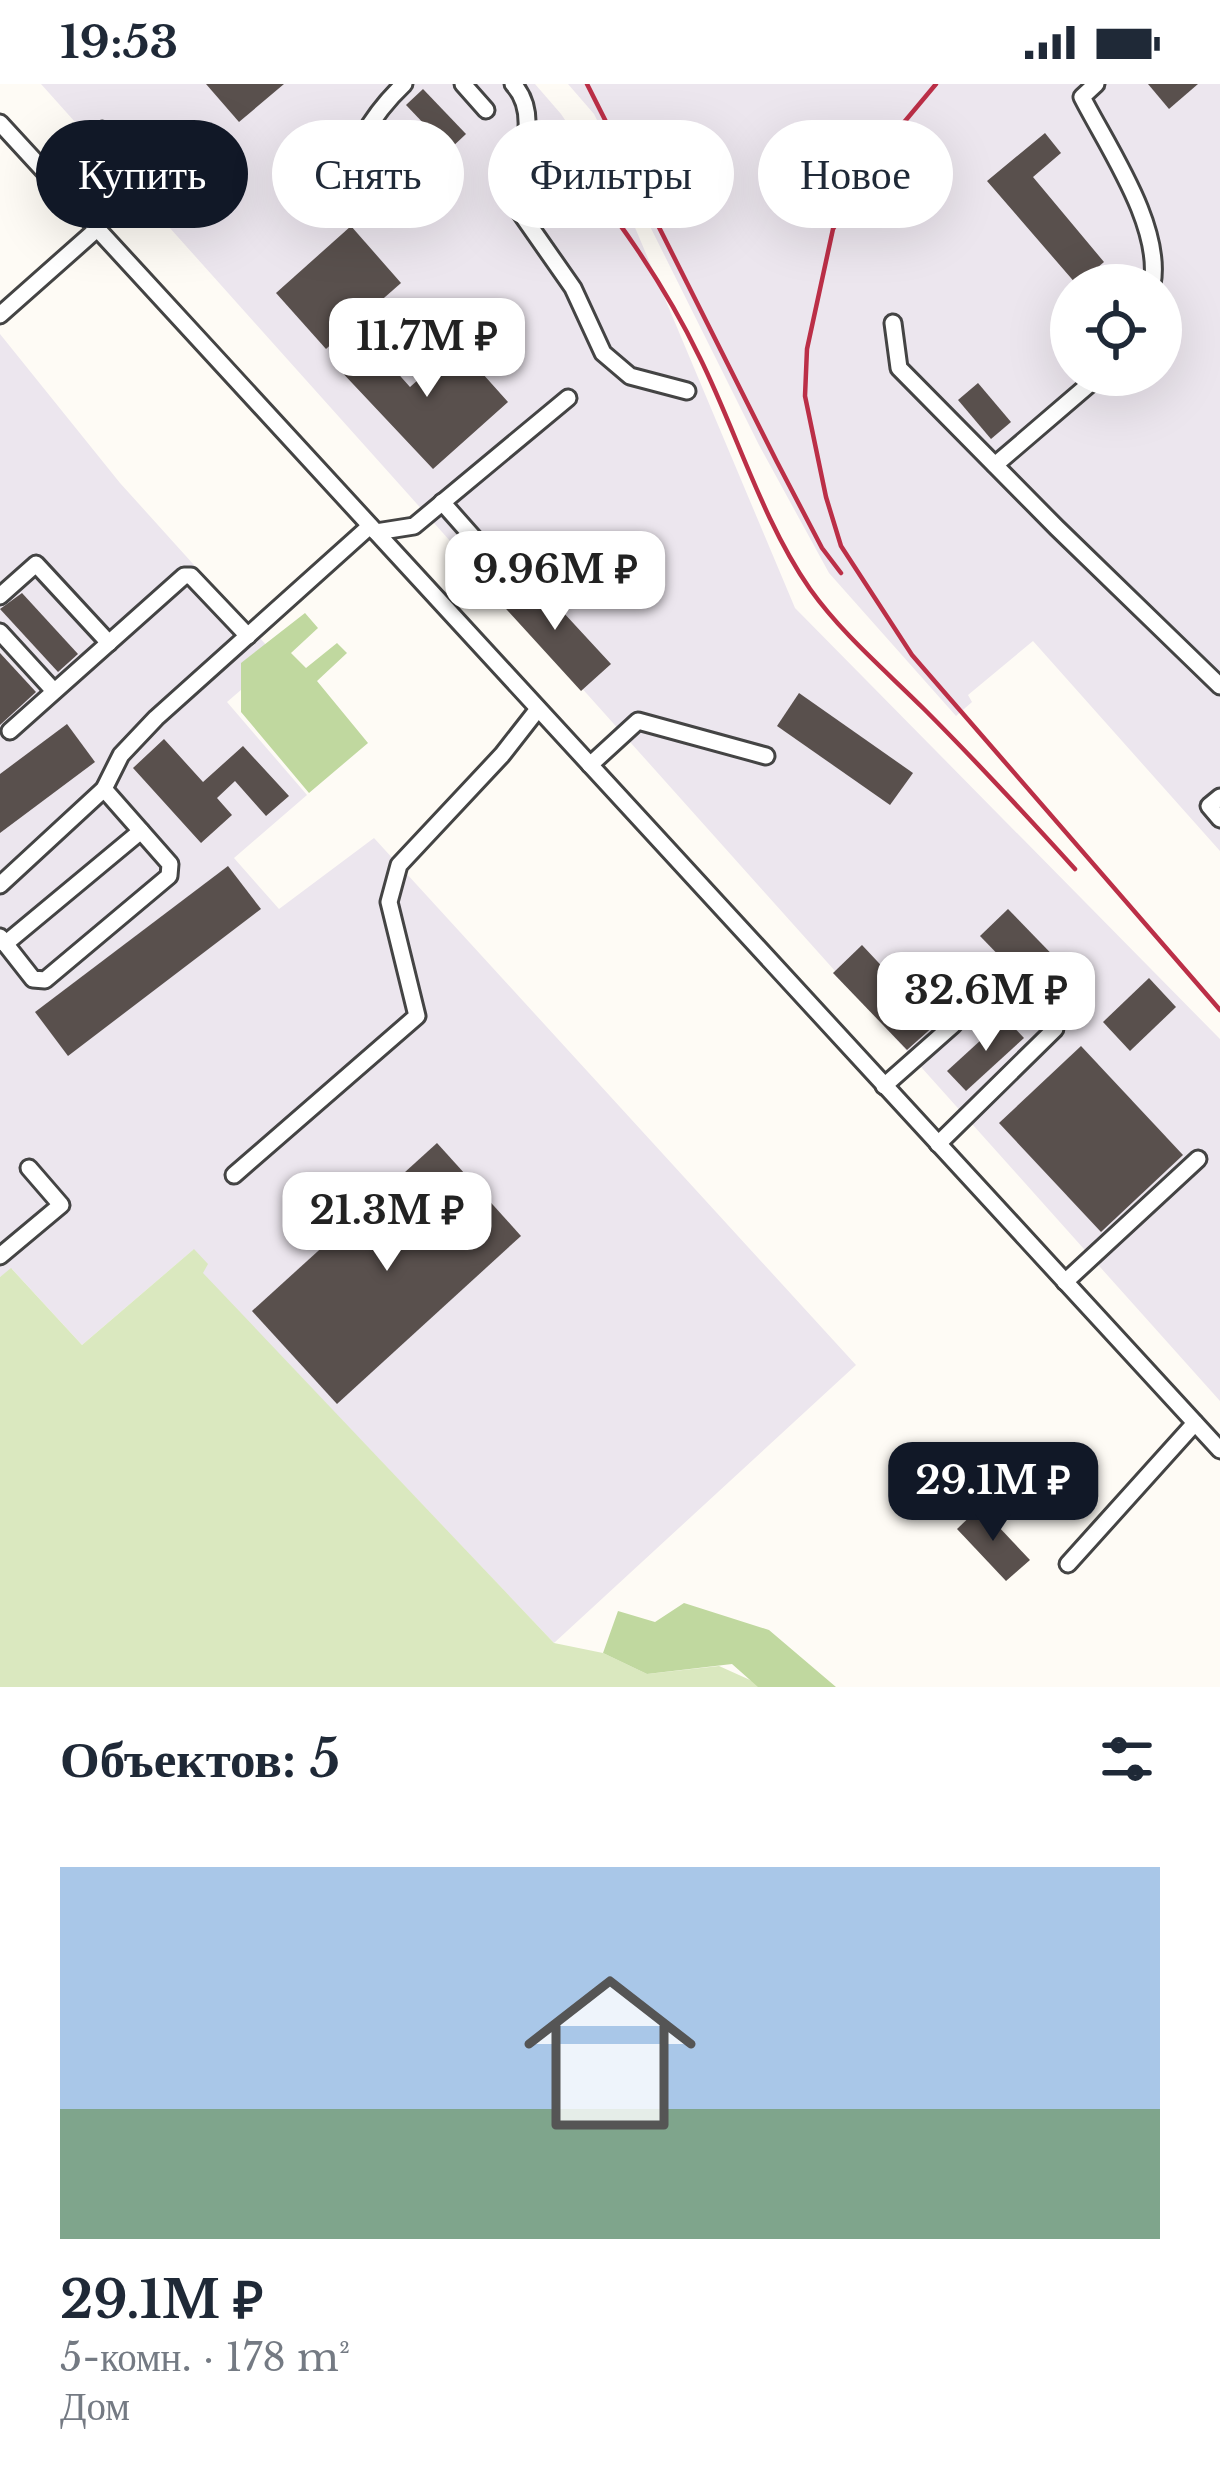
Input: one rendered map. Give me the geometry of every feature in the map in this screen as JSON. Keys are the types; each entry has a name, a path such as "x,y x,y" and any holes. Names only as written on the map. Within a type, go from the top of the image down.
{"street":[{"path":"372,120 404,84"},
{"path":"463,84 486,110"},
{"path":"513,84 523,95 527,146 508,195 573,288 603,353 630,376 687,391"},
{"path":"1096,84 1082,97 1144,218 1154,264"},
{"path":"0,123 36,162"},
{"path":"0,315 97,229 1220,1450"},
{"path":"893,323 899,368 1220,686"},
{"path":"994,465 1075,396"},
{"path":"0,885 104,789 121,755 248,636 373,529 413,526 568,398"},
{"path":"442,502 511,580"},
{"path":"0,596 36,564 109,643"},
{"path":"10,731 187,575 248,636"},
{"path":"0,632 54,691"},
{"path":"233,1175 417,1016 389,902 399,866 538,709"},
{"path":"590,765 638,721 766,756"},
{"path":"104,789 141,830 170,864 169,876 38,982 3,941 141,830"},
{"path":"1220,797 1209,806 1220,819"},
{"path":"884,1086 953,1025"},
{"path":"938,1144 1055,1029"},
{"path":"1065,1282 1198,1159"},
{"path":"0,1256 61,1205 29,1168"},
{"path":"1068,1564 1196,1424"}],"shaded area":[{"path":"41,84 535,84 565,120 488,120 488,228 635,228 795,608 1220,1039 1220,1401 170,228 248,228 248,120 73,120"},
{"path":"568,84 1220,84 1220,851 1033,641 968,695 972,702 956,716 829,573 651,228 734,228 734,120 597,120"},
{"path":"0,334 120,483 278,658 227,702 307,795 234,858 279,909 374,838 856,1365 554,1643 202,1273 193,1250 82,1345 12,1269 0,1277"}],"green space":[{"path":"305,613 318,628 291,653 306,668 337,643 347,653 317,681 368,743 309,793 241,712 241,663"},
{"path":"194,1249 208,1264 203,1273 554,1643 603,1653 647,1674 719,1666 758,1687 0,1687 0,1277 11,1268 82,1345"},
{"path":"684,1603 769,1630 836,1687 758,1687 732,1664 647,1674 603,1653 618,1611 655,1622"}],"building":[{"path":"206,84 284,84 241,120"},
{"path":"1148,84 1198,84 1169,109"},
{"path":"423,89 453,120 420,120 406,105"},
{"path":"1045,133 1061,153 1033,177 1104,262 1059,264 987,181"},
{"path":"349,228 401,283 326,349 276,293"},
{"path":"368,340 410,387 457,345 508,402 433,469 337,367"},
{"path":"978,383 1011,422 991,439 958,400"},
{"path":"526,572 611,664 581,691 497,599 520,588"},
{"path":"22,593 78,654 58,672 0,609"},
{"path":"0,653 36,692 0,725"},
{"path":"799,693 913,773 890,805 777,726"},
{"path":"67,724 95,762 0,833 0,774"},
{"path":"164,739 203,782 243,746 289,796 266,816 235,781 217,798 232,815 201,843 133,768"},
{"path":"228,866 261,909 68,1056 35,1012"},
{"path":"1008,909 1071,974 1043,1001 980,936"},
{"path":"862,945 936,1024 907,1050 833,973"},
{"path":"1149,978 1176,1007 1130,1051 1103,1022"},
{"path":"1005,1018 1024,1038 966,1091 947,1071"},
{"path":"1081,1046 1183,1155 1101,1232 999,1123"},
{"path":"437,1143 521,1236 337,1404 252,1311"},
{"path":"980,1507 1030,1560 1006,1581 957,1529"}],"railway":[{"path":"587,84 777,462 822,548 841,573"},
{"path":"936,84 875,157 833,229 807,349 805,396 841,546 912,655 1220,1010"},
{"path":"622,228 685,329 778,534 810,589 850,637 963,748 1075,869"}]}
